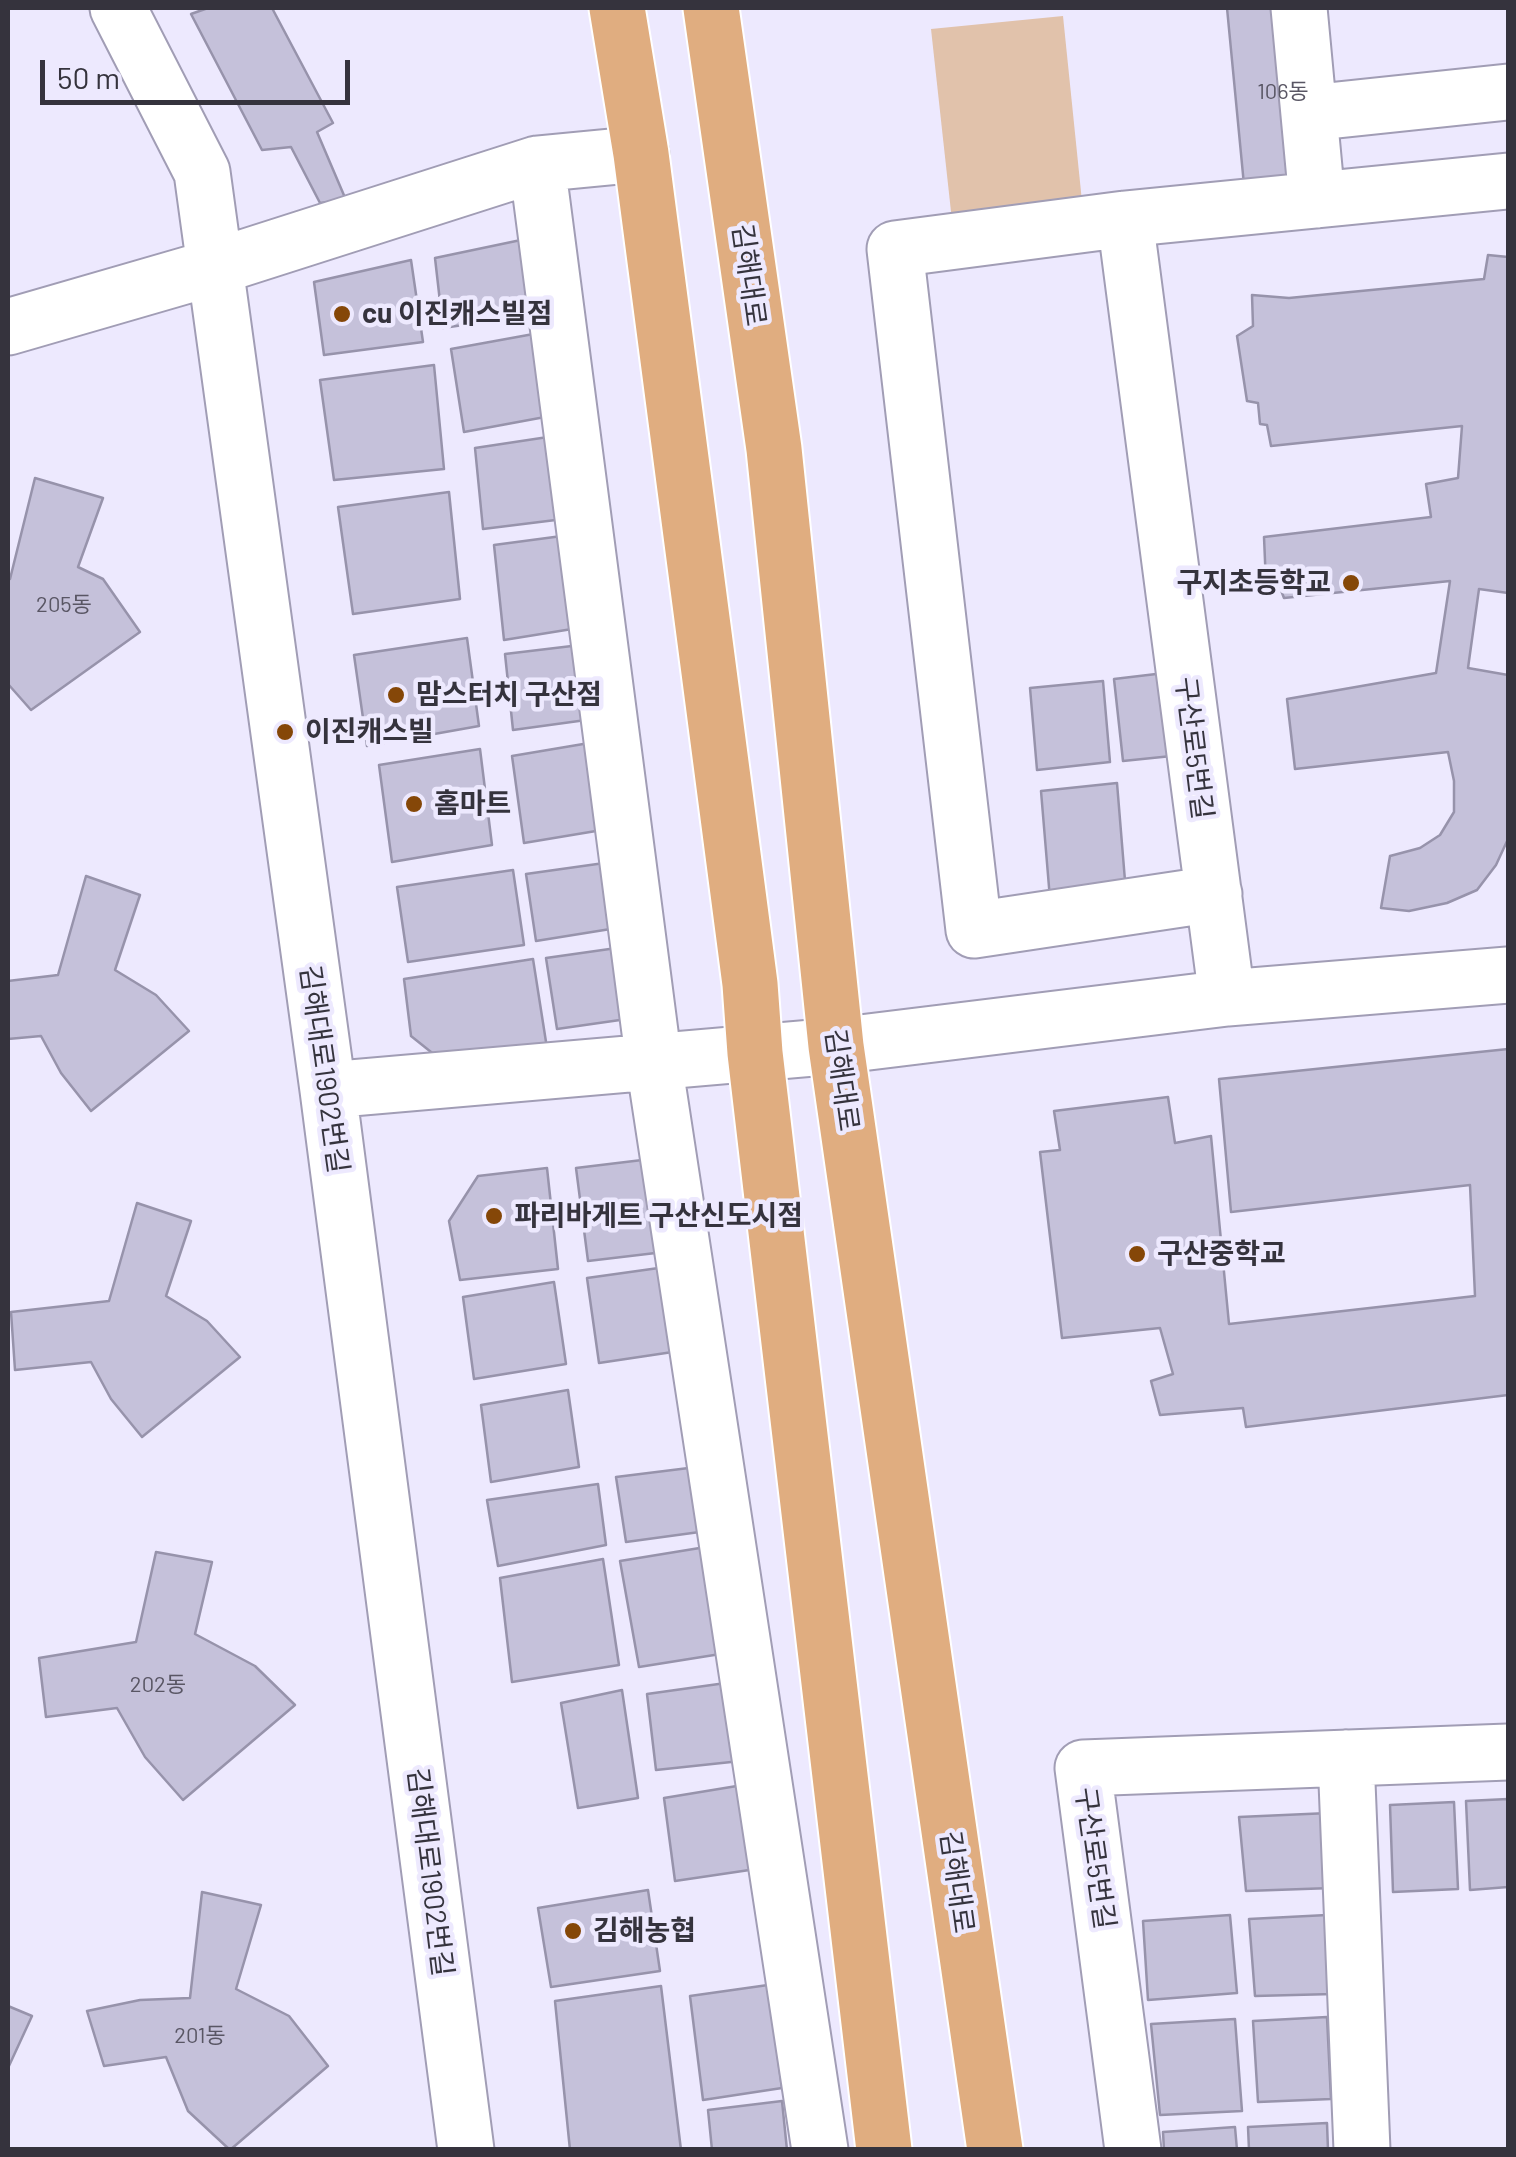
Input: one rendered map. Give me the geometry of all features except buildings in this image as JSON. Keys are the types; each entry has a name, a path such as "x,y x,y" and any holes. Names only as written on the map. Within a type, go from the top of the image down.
{"main road":[{"path":"617,8 641,154 750,984 884,2150"},
{"name":"김해대로","path":"711,8 774,449 836,1046 995,2150"}],"street":[{"name":"김해대로1902번길","path":"118,8 202,172 328,1090 466,2150"},
{"path":"1311,9 1309,113 1317,200"},
{"path":"1309,113 1508,92"},
{"path":"8,327 215,267 537,164 641,154"},
{"path":"537,164 654,1063 820,2150"},
{"path":"1214,894 974,930 895,249 1125,218 1508,181"},
{"name":"구산로5번길","path":"1125,218 1227,998"},
{"path":"328,1090 836,1046 1227,998 1508,975"},
{"name":"구산로5번길","path":"1133,2150 1083,1768 1508,1752"},
{"path":"1346,1758 1362,2150"}],"shaded area":[{"path":"1063,16 1084,221 954,239 931,29"}],"place":[{"name":"cu 이진캐스빌점","path":"342,314"},
{"name":"구지초등학교","path":"1351,583"},
{"name":"맘스터치 구산점","path":"396,695"},
{"name":"이진캐스빌","path":"285,732"},
{"name":"홈마트","path":"414,804"},
{"name":"파리바게트 구산신도시점","path":"494,1216"},
{"name":"구산중학교","path":"1137,1254"},
{"name":"김해농협","path":"573,1931"}]}
